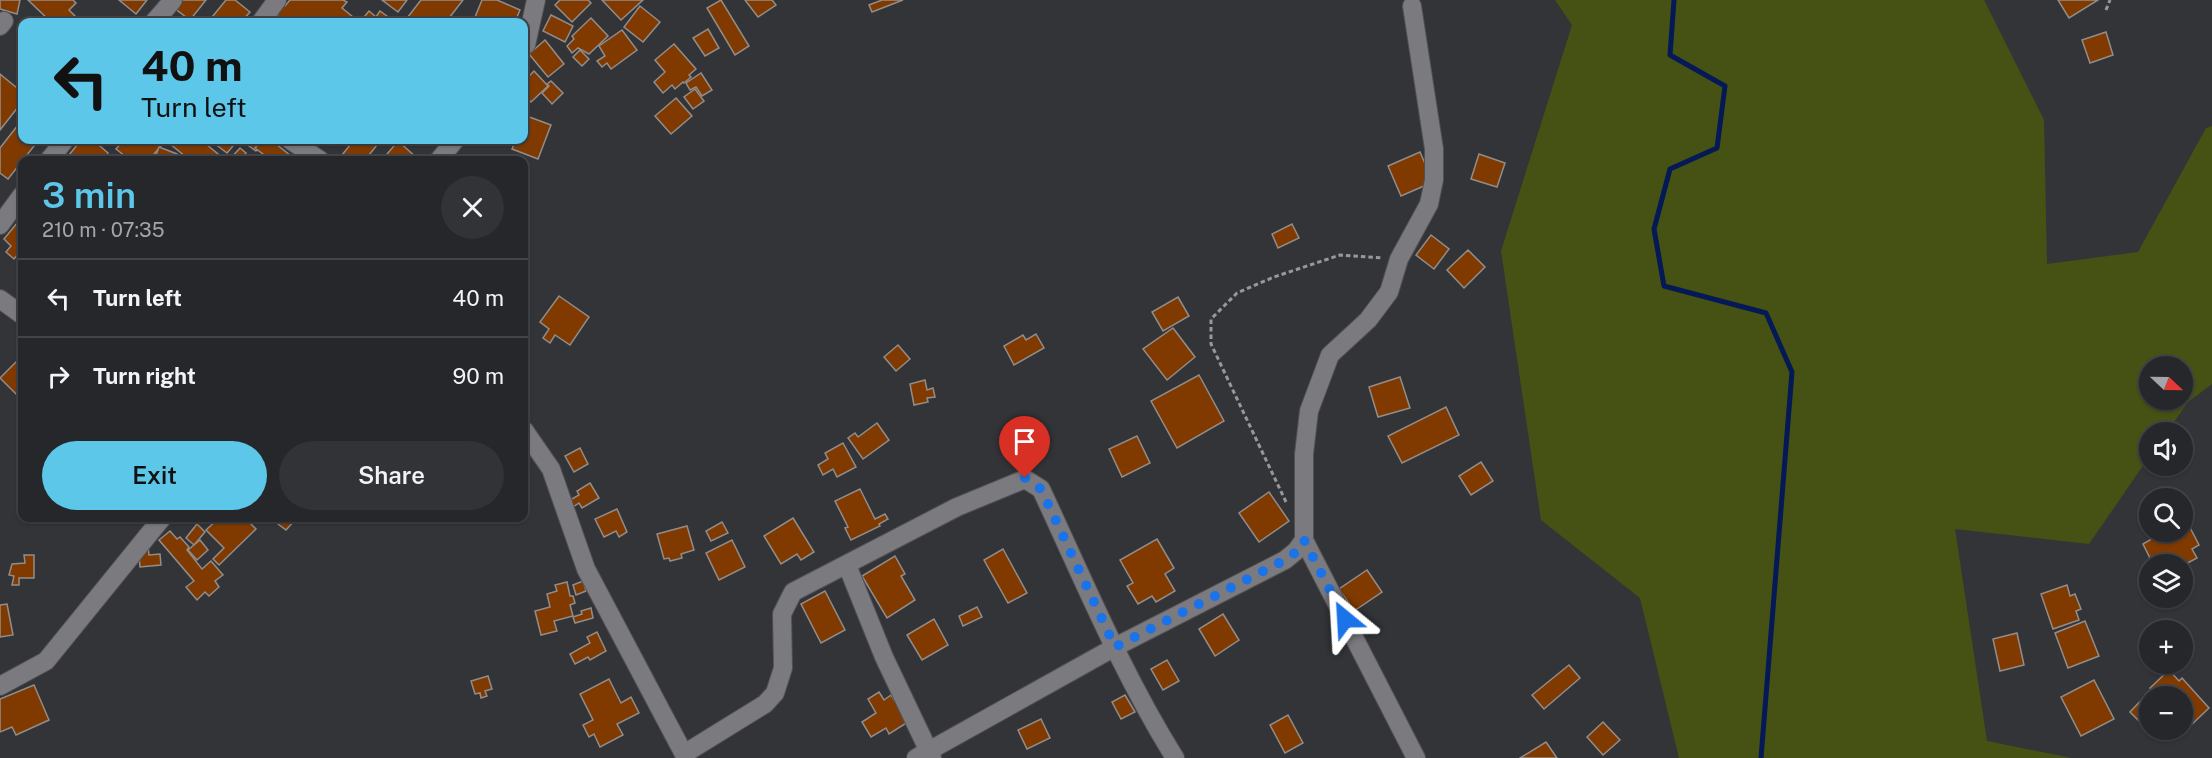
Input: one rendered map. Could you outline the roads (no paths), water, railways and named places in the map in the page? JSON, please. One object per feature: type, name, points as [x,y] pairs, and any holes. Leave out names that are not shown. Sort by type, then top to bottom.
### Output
[{"type":"street","points":[[157,18],[173,0]]},
{"type":"street","points":[[264,18],[278,0]]},
{"type":"street","points":[[528,34],[536,0]]},
{"type":"street","points":[[1412,6],[1434,148],[1434,180],[1429,204],[1399,259],[1389,292],[1368,320],[1330,355],[1309,411],[1304,454],[1304,540],[1416,758]]},
{"type":"street","points":[[52,156],[62,144]]},
{"type":"street","points":[[296,144],[314,156]]},
{"type":"street","points":[[442,156],[452,144]]},
{"type":"street","points":[[0,225],[18,200]]},
{"type":"street","points":[[0,299],[18,312]]},
{"type":"street","points":[[528,436],[551,469],[586,569],[685,756],[765,704],[775,693],[783,668],[782,615],[793,592],[957,507],[1025,478],[1041,489],[1115,647],[1153,722],[1175,758]]},
{"type":"street","points":[[0,686],[46,661],[159,522]]},
{"type":"street","points":[[847,565],[925,756],[1115,647],[1285,560],[1296,552],[1304,540]]},
{"type":"waterway","points":[[1674,0],[1670,55],[1725,86],[1717,148],[1670,169],[1654,229],[1664,286],[1766,313],[1792,372],[1761,758]]}]
